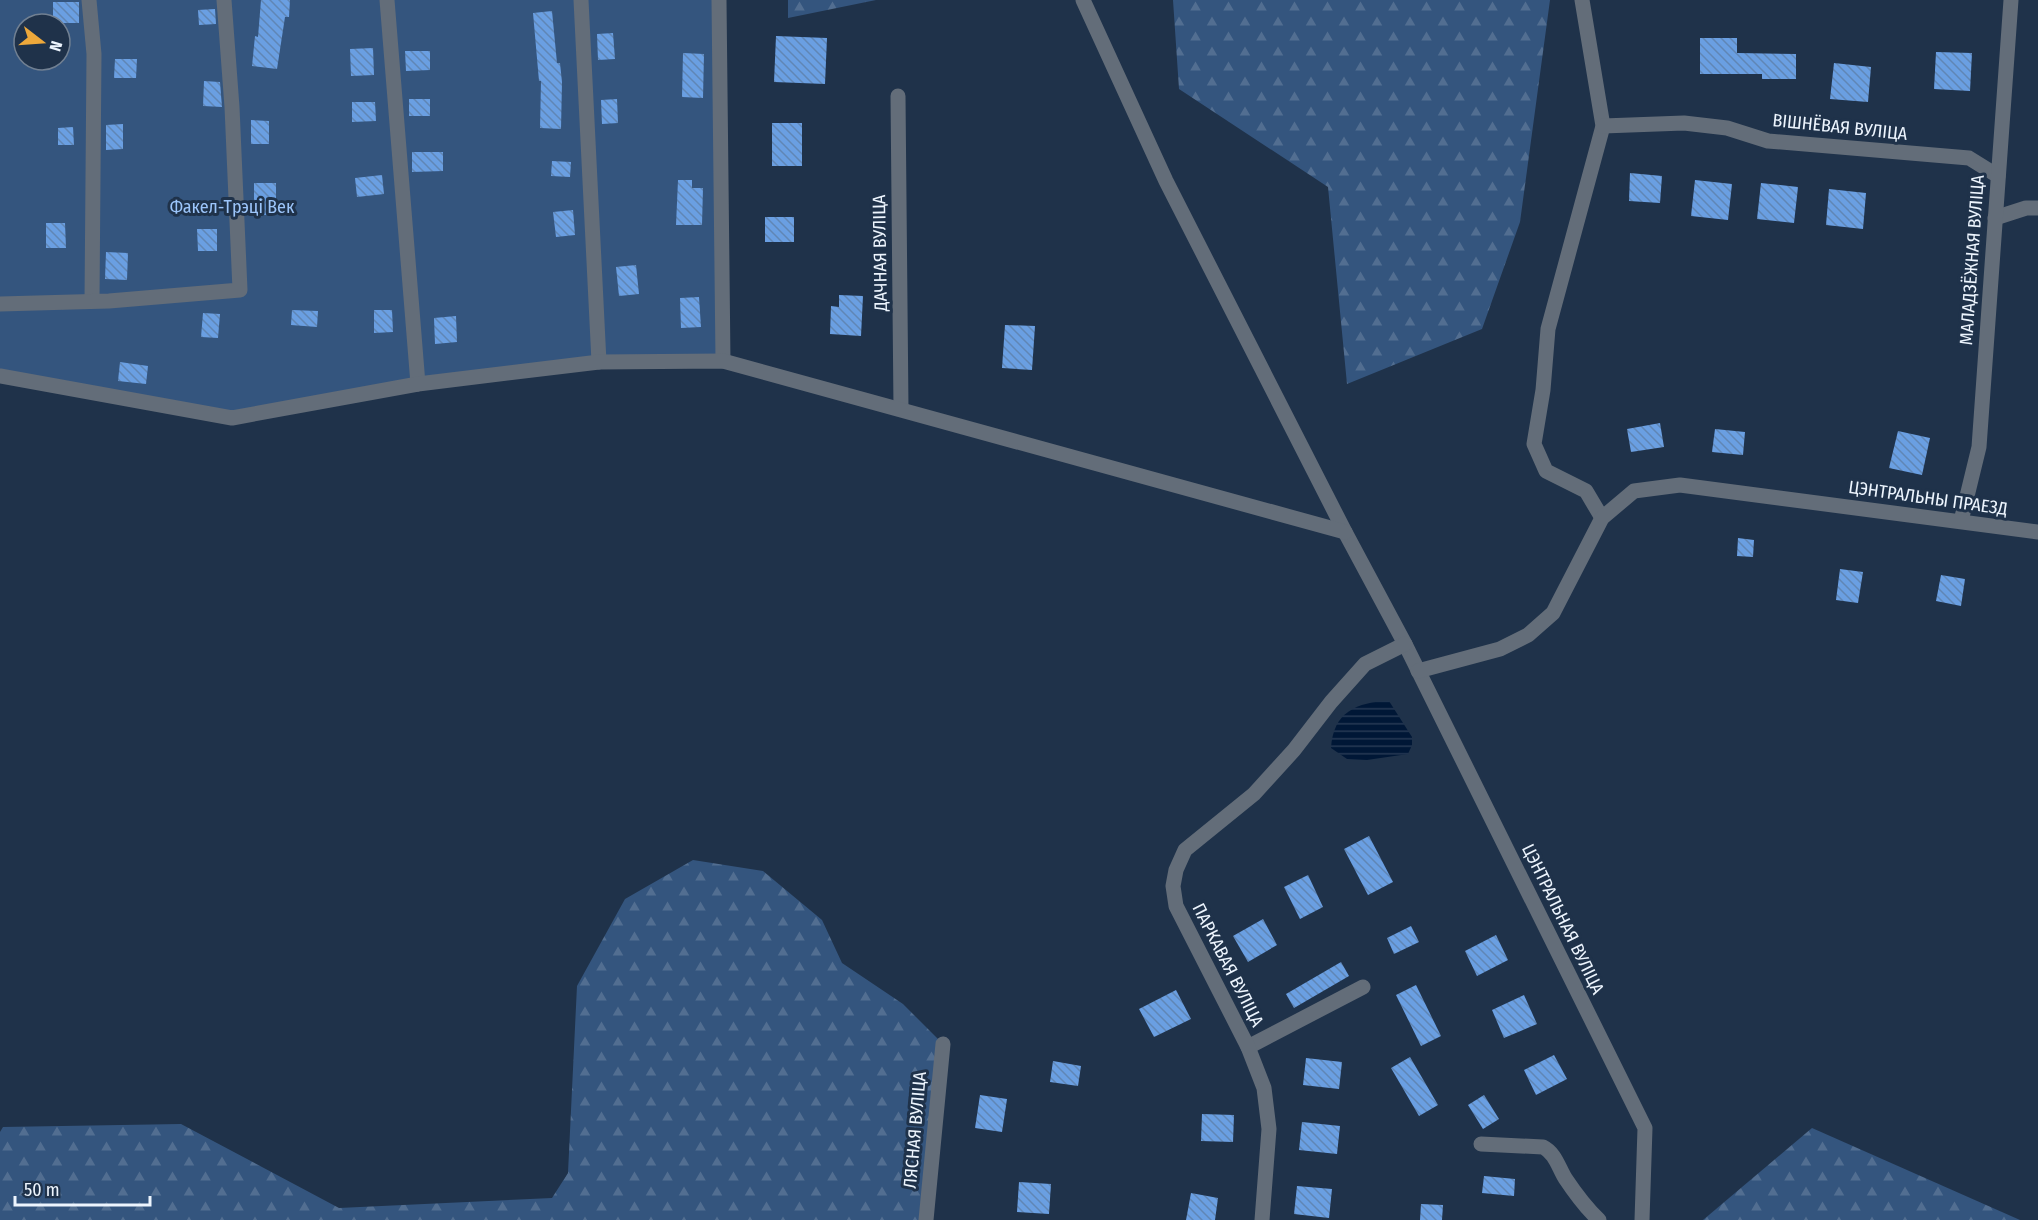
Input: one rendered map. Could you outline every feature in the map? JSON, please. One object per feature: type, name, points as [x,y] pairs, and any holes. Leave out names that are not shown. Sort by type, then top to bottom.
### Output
[{"type":"street","points":[[89,0],[94,54],[93,301]]},
{"type":"street","points":[[0,304],[93,301],[240,290],[232,107],[224,0]]},
{"type":"street","points":[[387,0],[418,384]]},
{"type":"street","points":[[581,0],[599,362]]},
{"type":"street","points":[[719,0],[723,361]]},
{"type":"street","name":"ЦЭНТРАЛЬНАЯ ВУЛІЦА","points":[[1083,0],[1166,181],[1345,532],[1405,644],[1645,1128],[1642,1220]]},
{"type":"street","points":[[1418,671],[1500,649],[1528,635],[1553,613],[1602,518],[1586,491],[1546,471],[1534,444],[1544,390],[1548,329],[1603,126],[1582,0]]},
{"type":"street","name":"МАЛАДЗЁЖНАЯ ВУЛІЦА","points":[[1961,521],[1979,447],[2011,0]]},
{"type":"street","name":"ДАЧНАЯ ВУЛІЦА","points":[[898,96],[901,409]]},
{"type":"street","name":"ВІШНЁВАЯ ВУЛІЦА","points":[[1603,126],[1684,123],[1727,128],[1768,141],[1969,158],[1998,177]]},
{"type":"street","points":[[1995,218],[2026,208],[2038,208]]},
{"type":"street","points":[[0,376],[232,418],[418,384],[599,362],[723,361],[1345,532]]},
{"type":"street","name":"ЦЭНТРАЛЬНЫ ПРАЕЗД","points":[[1602,518],[1634,491],[1680,485],[2038,532]]},
{"type":"street","name":"ПАРКАВАЯ ВУЛІЦА","points":[[1262,1220],[1269,1129],[1264,1088],[1248,1047],[1176,906],[1173,886],[1176,870],[1185,850],[1254,794],[1294,750],[1331,702],[1365,664],[1405,644]]},
{"type":"street","points":[[1248,1047],[1363,987]]},
{"type":"street","name":"ЛЯСНАЯ ВУЛІЦА","points":[[927,1220],[943,1044]]},
{"type":"street","points":[[1481,1144],[1543,1147],[1551,1151],[1565,1177],[1590,1212],[1599,1220]]},
{"type":"green space","name":"Факел-Трэці Век","points":[[0,0],[719,0],[723,361],[599,362],[232,418],[0,376]]},
{"type":"green space","points":[[788,0],[876,0],[788,18]]},
{"type":"green space","points":[[1173,0],[1550,0],[1520,222],[1482,329],[1347,384],[1328,187],[1179,89]]},
{"type":"green space","points":[[693,860],[763,871],[822,920],[842,963],[903,1004],[943,1044],[926,1220],[0,1220],[0,1132],[3,1127],[181,1124],[339,1208],[552,1198],[568,1173],[577,986],[625,899]]},
{"type":"green space","points":[[1812,1128],[2020,1220],[1703,1220]]},
{"type":"shaded area","points":[[1389,701],[1412,737],[1412,745],[1408,754],[1367,760],[1347,759],[1331,748],[1336,726],[1349,711],[1367,704]]},
{"type":"building","points":[[261,0],[290,0],[289,17],[285,17],[277,69],[252,66],[255,36],[258,37]]},
{"type":"building","points":[[53,2],[79,2],[79,23],[72,23],[72,12],[53,12]]},
{"type":"building","points":[[215,9],[216,24],[199,25],[198,10]]},
{"type":"building","points":[[552,11],[557,63],[560,63],[562,82],[561,129],[540,128],[541,81],[539,81],[533,13]]},
{"type":"building","points":[[613,33],[615,59],[598,60],[597,34]]},
{"type":"building","points":[[776,36],[827,38],[825,84],[774,82]]},
{"type":"building","points":[[1700,38],[1737,38],[1737,53],[1796,54],[1796,79],[1762,79],[1762,74],[1700,74]]},
{"type":"building","points":[[373,48],[374,75],[351,76],[350,49]]},
{"type":"building","points":[[405,51],[430,51],[430,70],[406,71]]},
{"type":"building","points":[[1936,52],[1972,53],[1970,91],[1934,89]]},
{"type":"building","points":[[683,53],[704,54],[703,98],[682,97]]},
{"type":"building","points":[[115,59],[137,59],[136,78],[114,78]]},
{"type":"building","points":[[1834,63],[1871,67],[1868,102],[1830,99]]},
{"type":"building","points":[[204,81],[220,82],[222,107],[203,106]]},
{"type":"building","points":[[409,99],[430,99],[430,116],[409,116]]},
{"type":"building","points":[[617,99],[618,123],[602,124],[601,100]]},
{"type":"building","points":[[352,102],[375,102],[376,121],[352,122]]},
{"type":"building","points":[[251,120],[269,121],[269,144],[251,144]]},
{"type":"building","points":[[772,123],[802,123],[802,166],[772,166]]},
{"type":"building","points":[[123,124],[123,149],[106,150],[106,125]]},
{"type":"building","points":[[73,127],[74,145],[58,145],[58,128]]},
{"type":"building","points":[[412,152],[443,152],[443,171],[412,172]]},
{"type":"building","points":[[552,161],[571,162],[570,177],[551,176]]},
{"type":"building","points":[[1630,173],[1662,176],[1660,203],[1629,201]]},
{"type":"building","points":[[382,175],[384,194],[357,197],[355,178]]},
{"type":"building","points":[[678,180],[692,180],[692,188],[703,188],[702,225],[676,225]]},
{"type":"building","points":[[1695,180],[1732,184],[1728,220],[1691,216]]},
{"type":"building","points":[[254,183],[276,183],[276,215],[254,215]]},
{"type":"building","points":[[1761,183],[1798,187],[1794,223],[1757,219]]},
{"type":"building","points":[[1829,189],[1866,193],[1863,229],[1826,225]]},
{"type":"building","points":[[573,210],[575,235],[556,237],[553,212]]},
{"type":"building","points":[[765,217],[794,217],[794,242],[765,242]]},
{"type":"building","points":[[46,223],[65,223],[66,248],[46,248]]},
{"type":"building","points":[[197,229],[217,229],[217,251],[198,251]]},
{"type":"building","points":[[106,252],[128,253],[127,280],[105,279]]},
{"type":"building","points":[[636,265],[639,294],[619,296],[616,267]]},
{"type":"building","points":[[839,295],[863,296],[861,336],[830,334],[831,306],[839,307]]},
{"type":"building","points":[[699,297],[701,327],[681,328],[680,298]]},
{"type":"building","points":[[292,310],[318,311],[317,327],[291,325]]},
{"type":"building","points":[[374,310],[392,310],[393,332],[374,333]]},
{"type":"building","points":[[203,313],[220,314],[218,338],[201,337]]},
{"type":"building","points":[[456,316],[457,342],[435,344],[434,318]]},
{"type":"building","points":[[1005,325],[1035,326],[1032,370],[1002,368]]},
{"type":"building","points":[[120,362],[148,366],[146,384],[118,381]]},
{"type":"building","points":[[1660,423],[1664,447],[1631,452],[1627,429]]},
{"type":"building","points":[[1715,429],[1745,432],[1743,455],[1712,452]]},
{"type":"building","points":[[1898,431],[1930,438],[1922,475],[1889,468]]},
{"type":"building","points":[[1738,538],[1754,540],[1753,557],[1737,556]]},
{"type":"building","points":[[1840,569],[1863,572],[1858,603],[1836,600]]},
{"type":"building","points":[[1941,575],[1965,579],[1961,606],[1936,601]]},
{"type":"building","points":[[1369,836],[1393,882],[1368,895],[1344,849]]},
{"type":"building","points":[[1308,875],[1323,907],[1300,919],[1284,887]]},
{"type":"building","points":[[1263,919],[1277,945],[1248,962],[1233,936]]},
{"type":"building","points":[[1411,926],[1419,942],[1394,954],[1387,938]]},
{"type":"building","points":[[1496,935],[1508,960],[1477,976],[1465,951]]},
{"type":"building","points":[[1341,962],[1349,976],[1294,1008],[1286,994]]},
{"type":"building","points":[[1416,985],[1441,1036],[1421,1046],[1396,995]]},
{"type":"building","points":[[1176,990],[1191,1019],[1154,1037],[1139,1009]]},
{"type":"building","points":[[1524,995],[1537,1024],[1504,1038],[1492,1010]]},
{"type":"building","points":[[1554,1055],[1567,1079],[1536,1095],[1524,1070]]},
{"type":"building","points":[[1410,1057],[1438,1105],[1419,1116],[1391,1068]]},
{"type":"building","points":[[1306,1058],[1342,1062],[1339,1089],[1303,1085]]},
{"type":"building","points":[[1053,1061],[1081,1066],[1078,1086],[1050,1082]]},
{"type":"building","points":[[980,1095],[1007,1099],[1002,1132],[975,1128]]},
{"type":"building","points":[[1484,1095],[1499,1119],[1483,1129],[1468,1105]]},
{"type":"building","points":[[1202,1114],[1234,1115],[1233,1142],[1201,1141]]},
{"type":"building","points":[[1302,1122],[1340,1126],[1337,1154],[1299,1150]]},
{"type":"building","points":[[1484,1176],[1515,1179],[1514,1196],[1482,1193]]},
{"type":"building","points":[[1019,1182],[1051,1184],[1049,1214],[1017,1212]]},
{"type":"building","points":[[1297,1186],[1332,1189],[1329,1218],[1294,1214]]},
{"type":"building","points":[[1191,1193],[1218,1198],[1215,1220],[1186,1220]]},
{"type":"building","points":[[1421,1204],[1443,1205],[1442,1220],[1420,1220]]}]
